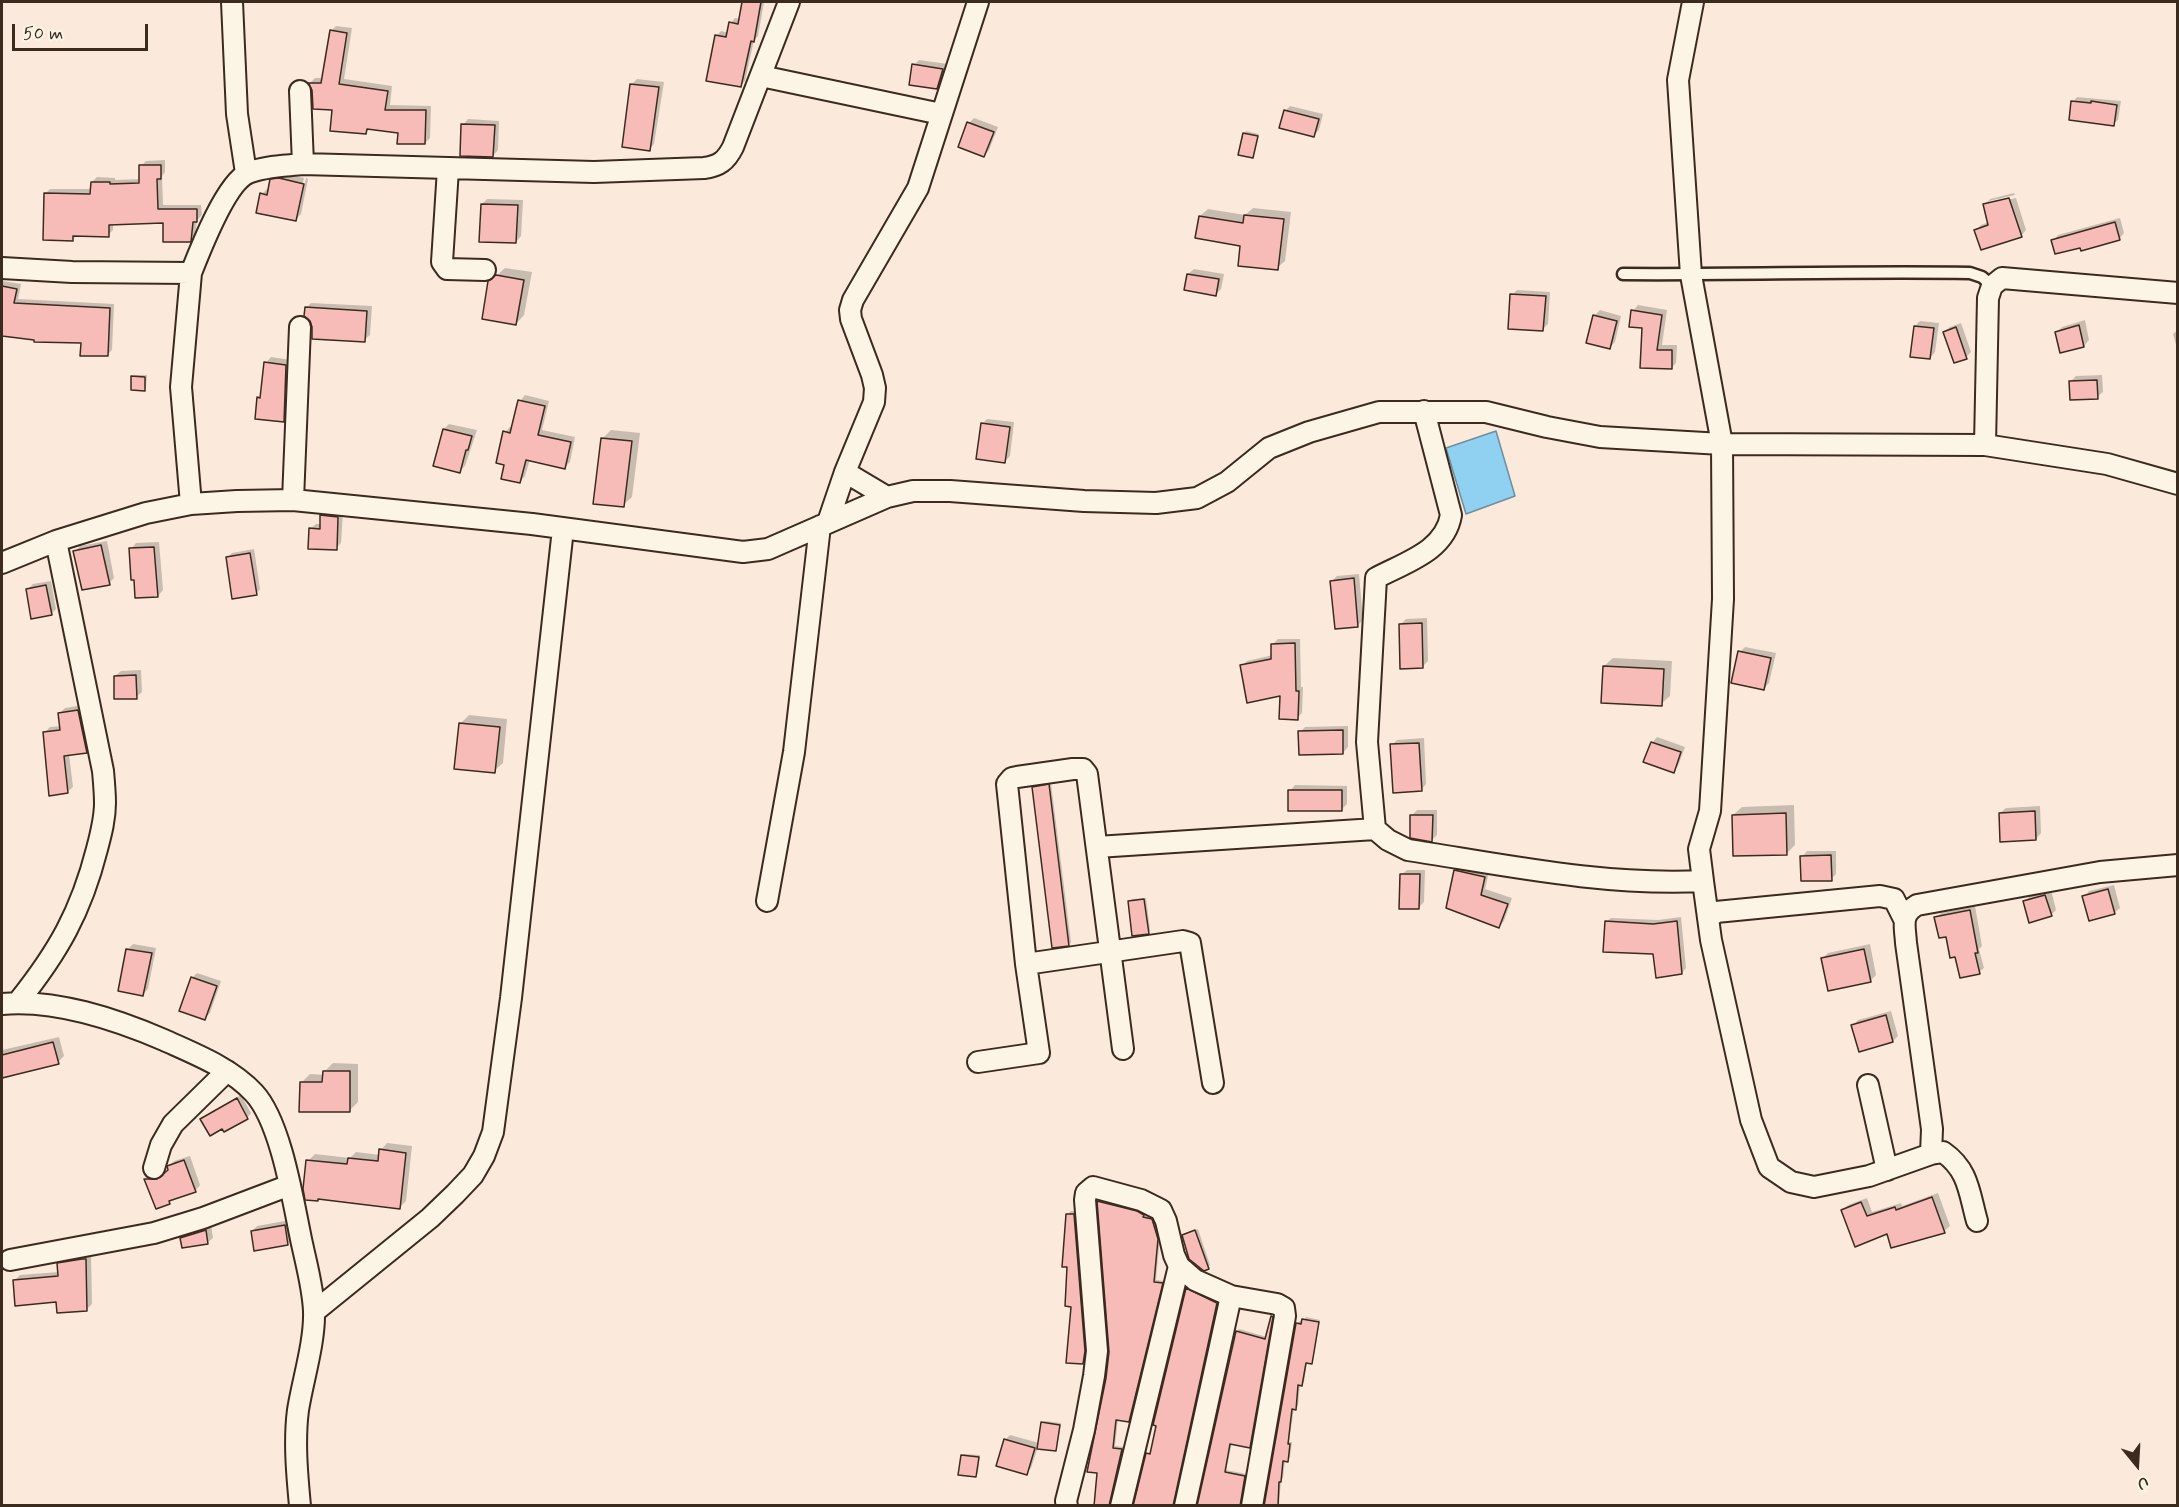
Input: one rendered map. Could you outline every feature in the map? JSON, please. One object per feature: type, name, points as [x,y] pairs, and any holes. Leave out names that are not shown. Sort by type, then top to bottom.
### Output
[{"type":"street","points":[[232,2],[237,114],[246,173]]},
{"type":"street","points":[[191,504],[181,387],[192,273],[220,207],[235,184],[246,173],[303,164],[594,172],[717,166],[727,158],[733,147],[789,2]]},
{"type":"street","points":[[767,901],[794,752],[824,524],[874,402],[875,388],[851,320],[850,310],[853,300],[918,188],[978,2]]},
{"type":"street","points":[[1693,2],[1678,80],[1691,275],[1722,444],[1723,599],[1710,811],[1699,849],[1708,919],[1751,1120],[1769,1167],[1791,1182],[1814,1187],[1853,1180],[1943,1152],[1960,1166],[1964,1174],[1977,1221]]},
{"type":"street","points":[[761,76],[941,114]]},
{"type":"street","points":[[300,91],[300,135],[303,164]]},
{"type":"street","points":[[448,169],[442,262],[447,269],[485,270]]},
{"type":"street","points":[[2,268],[72,272],[192,273]]},
{"type":"street","points":[[1985,446],[1988,298],[1992,286],[2002,278],[2178,293]]},
{"type":"street","points":[[293,500],[300,327]]},
{"type":"street","points":[[1375,829],[1367,742],[1376,578],[1434,548],[1449,527],[1451,514],[1424,411]]},
{"type":"street","points":[[2,562],[56,541],[146,513],[191,504],[293,500],[563,528],[708,549],[750,552],[768,549],[887,497],[913,491],[930,490],[1084,501],[1156,503],[1197,498],[1227,482],[1269,448],[1309,432],[1378,412],[1486,411],[1547,427],[1600,437],[1722,444],[1985,446],[2107,464],[2178,484]]},
{"type":"street","points":[[844,472],[887,497]]},
{"type":"street","points":[[314,1312],[430,1218],[455,1194],[473,1175],[484,1156],[493,1132],[511,998],[563,528]]},
{"type":"street","points":[[10,1003],[52,958],[70,927],[87,885],[102,829],[105,804],[101,760],[56,541]]},
{"type":"street","points":[[978,1062],[1039,1053],[1026,963],[1007,790],[1009,780],[1073,769],[1083,770],[1087,774],[1123,1049]]},
{"type":"street","points":[[1096,847],[1375,829],[1388,840],[1408,850],[1581,876],[1669,883],[1703,881]]},
{"type":"street","points":[[1904,919],[1908,910],[1917,905],[2100,872],[2178,865]]},
{"type":"street","points":[[1708,919],[1716,912],[1880,896],[1894,899],[1904,919],[1932,1129],[1931,1154]]},
{"type":"street","points":[[1026,963],[1183,941],[1190,943],[1213,1083]]},
{"type":"street","points":[[10,1003],[47,1005],[112,1021],[199,1055],[227,1071],[254,1093],[262,1104],[270,1118],[290,1185],[311,1285],[314,1312],[298,1411],[296,1471],[300,1506]]},
{"type":"street","points":[[154,1168],[161,1145],[173,1124],[227,1071]]},
{"type":"street","points":[[1868,1084],[1887,1170]]},
{"type":"street","points":[[10,1260],[154,1233],[203,1218],[290,1185]]},
{"type":"street","points":[[1067,1506],[1095,1376],[1097,1351],[1085,1200],[1089,1188],[1099,1188],[1141,1200],[1161,1210],[1179,1266],[1195,1280],[1231,1296],[1281,1305],[1285,1311],[1252,1506]]},
{"type":"street","points":[[1121,1506],[1179,1266]]},
{"type":"street","points":[[1185,1506],[1231,1296]]},
{"type":"lane","points":[[1623,274],[1970,273],[1982,278],[1992,286]]},
{"type":"water","points":[[1496,431],[1515,496],[1466,514],[1446,448]]},
{"type":"building","points":[[742,2],[761,2],[754,42],[751,41],[741,87],[706,81],[715,35],[726,37],[729,22],[738,24]]},
{"type":"building","points":[[330,30],[347,33],[339,84],[388,91],[385,110],[426,110],[425,144],[397,144],[398,133],[367,129],[366,134],[330,131],[332,110],[313,109],[312,90],[308,83],[321,83]]},
{"type":"building","points":[[912,64],[943,69],[937,89],[909,85]]},
{"type":"building","points":[[630,84],[659,87],[650,151],[622,147]]},
{"type":"building","points":[[2071,101],[2117,105],[2114,126],[2069,120]]},
{"type":"building","points":[[1284,110],[1319,119],[1314,137],[1279,128]]},
{"type":"building","points":[[967,122],[994,132],[984,157],[958,147]]},
{"type":"building","points":[[461,124],[495,125],[493,157],[460,156]]},
{"type":"building","points":[[1243,133],[1258,136],[1253,158],[1238,155]]},
{"type":"building","points":[[139,165],[161,165],[161,179],[157,179],[158,209],[197,209],[197,222],[193,222],[191,242],[163,242],[163,223],[109,225],[109,237],[73,236],[73,241],[43,240],[44,193],[90,194],[91,182],[139,183]]},
{"type":"building","points":[[279,178],[304,184],[296,221],[256,213],[260,193],[267,195],[270,179]]},
{"type":"building","points":[[2009,198],[2022,237],[1981,250],[1974,230],[1988,225],[1983,204]]},
{"type":"building","points":[[481,204],[518,205],[516,243],[479,242]]},
{"type":"building","points":[[1244,215],[1284,219],[1278,270],[1238,266],[1240,246],[1195,238],[1199,216],[1243,223]]},
{"type":"building","points":[[2115,222],[2120,240],[2081,251],[2080,248],[2055,254],[2051,240]]},
{"type":"building","points":[[1187,274],[1219,279],[1216,296],[1184,290]]},
{"type":"building","points":[[496,275],[524,280],[516,325],[482,319],[488,281]]},
{"type":"building","points":[[2,286],[17,289],[14,303],[110,308],[108,356],[80,356],[81,343],[34,342],[34,340],[2,336]]},
{"type":"building","points":[[1510,294],[1546,296],[1543,331],[1508,329]]},
{"type":"building","points":[[305,307],[367,311],[365,342],[312,339],[310,321],[304,316]]},
{"type":"building","points":[[1631,310],[1662,315],[1657,350],[1672,350],[1672,369],[1640,368],[1642,328],[1629,327]]},
{"type":"building","points":[[1593,315],[1617,321],[1610,349],[1586,343]]},
{"type":"building","points":[[2079,325],[2084,347],[2060,353],[2055,332]]},
{"type":"building","points":[[1914,326],[1934,328],[1930,359],[1910,357]]},
{"type":"building","points":[[1956,327],[1967,359],[1954,363],[1943,332]]},
{"type":"building","points":[[264,362],[286,365],[284,422],[255,419]]},
{"type":"building","points":[[131,376],[145,377],[145,391],[131,390]]},
{"type":"building","points":[[2097,380],[2098,399],[2070,400],[2069,381]]},
{"type":"building","points":[[518,400],[545,406],[538,435],[571,442],[565,469],[526,460],[520,483],[501,479],[504,465],[496,463],[503,431],[510,433]]},
{"type":"building","points":[[981,423],[1010,427],[1005,463],[976,459]]},
{"type":"building","points":[[443,429],[472,436],[460,473],[433,466]]},
{"type":"building","points":[[601,438],[632,441],[624,507],[593,504]]},
{"type":"building","points":[[320,515],[338,517],[337,550],[308,549],[309,528],[320,529]]},
{"type":"building","points":[[101,545],[110,585],[82,590],[73,551]]},
{"type":"building","points":[[154,547],[158,597],[135,598],[134,580],[131,580],[129,548]]},
{"type":"building","points":[[250,553],[257,595],[232,599],[226,557]]},
{"type":"building","points":[[1354,578],[1358,627],[1335,629],[1330,581]]},
{"type":"building","points":[[46,585],[52,615],[31,619],[26,589]]},
{"type":"building","points":[[1422,623],[1423,668],[1400,669],[1399,624]]},
{"type":"building","points":[[1295,643],[1296,691],[1299,691],[1298,720],[1279,719],[1280,696],[1247,703],[1240,665],[1271,659],[1271,644]]},
{"type":"building","points":[[1738,651],[1771,658],[1764,690],[1731,683]]},
{"type":"building","points":[[1603,666],[1664,669],[1662,706],[1601,703]]},
{"type":"building","points":[[136,675],[137,699],[114,699],[114,676]]},
{"type":"building","points":[[78,710],[87,753],[64,756],[68,793],[49,796],[43,732],[60,730],[58,713]]},
{"type":"building","points":[[459,723],[500,727],[495,773],[454,769]]},
{"type":"building","points":[[1343,730],[1343,754],[1299,755],[1298,731]]},
{"type":"building","points":[[1651,742],[1681,752],[1674,773],[1643,762]]},
{"type":"building","points":[[1419,743],[1422,791],[1393,793],[1390,744]]},
{"type":"building","points":[[1049,784],[1069,946],[1052,948],[1032,787]]},
{"type":"building","points":[[1288,790],[1342,790],[1342,811],[1288,811]]},
{"type":"building","points":[[2035,811],[2036,840],[2000,842],[1999,813]]},
{"type":"building","points":[[1786,813],[1787,855],[1733,856],[1732,815]]},
{"type":"building","points":[[1410,815],[1433,815],[1432,842],[1410,838]]},
{"type":"building","points":[[1831,855],[1832,881],[1801,881],[1800,856]]},
{"type":"building","points":[[1454,870],[1485,877],[1481,895],[1508,904],[1499,928],[1446,908]]},
{"type":"building","points":[[1400,874],[1420,874],[1419,909],[1399,909]]},
{"type":"building","points":[[2108,889],[2115,914],[2089,921],[2082,896]]},
{"type":"building","points":[[2045,895],[2052,916],[2029,923],[2023,901]]},
{"type":"building","points":[[1144,899],[1149,934],[1132,936],[1128,901]]},
{"type":"building","points":[[1970,910],[1980,974],[1960,978],[1955,957],[1950,958],[1946,937],[1939,938],[1934,917]]},
{"type":"building","points":[[1605,921],[1653,924],[1677,921],[1682,974],[1656,978],[1653,954],[1603,952]]},
{"type":"building","points":[[126,949],[152,953],[143,996],[118,991]]},
{"type":"building","points":[[1864,949],[1871,982],[1828,991],[1821,958]]},
{"type":"building","points":[[191,977],[217,986],[205,1020],[179,1011]]},
{"type":"building","points":[[1886,1015],[1893,1042],[1859,1052],[1851,1025]]},
{"type":"building","points":[[53,1042],[59,1064],[2,1078],[2,1055]]},
{"type":"building","points":[[323,1071],[350,1071],[350,1112],[299,1112],[300,1082],[322,1082]]},
{"type":"building","points":[[237,1098],[248,1119],[224,1132],[222,1129],[210,1136],[200,1119]]},
{"type":"building","points":[[379,1149],[406,1153],[400,1209],[318,1199],[318,1201],[305,1200],[303,1189],[306,1160],[347,1164],[348,1158],[378,1161]]},
{"type":"building","points":[[184,1160],[196,1192],[169,1201],[170,1204],[156,1209],[144,1179],[157,1179],[168,1170],[167,1166]]},
{"type":"building","points":[[1932,1197],[1945,1233],[1891,1248],[1887,1234],[1855,1247],[1841,1210],[1861,1202],[1867,1216],[1895,1207],[1896,1210]]},
{"type":"building","points":[[1097,1201],[1137,1211],[1144,1215],[1143,1217],[1152,1219],[1158,1239],[1154,1282],[1163,1283],[1129,1422],[1116,1420],[1113,1448],[1122,1449],[1109,1506],[1094,1506],[1097,1473],[1087,1472],[1109,1352]]},
{"type":"building","points":[[1066,1214],[1074,1214],[1085,1351],[1083,1364],[1066,1363],[1071,1307],[1065,1306],[1067,1267],[1062,1267]]},
{"type":"building","points":[[285,1225],[288,1245],[254,1251],[251,1231]]},
{"type":"building","points":[[206,1230],[208,1244],[182,1248],[180,1238]]},
{"type":"building","points":[[1195,1230],[1209,1269],[1204,1271],[1189,1259],[1182,1235]]},
{"type":"building","points":[[86,1259],[87,1311],[57,1313],[56,1302],[15,1306],[13,1280],[58,1276],[57,1263]]},
{"type":"building","points":[[1186,1288],[1217,1303],[1173,1506],[1133,1506],[1146,1453],[1150,1454],[1156,1426],[1153,1425]]},
{"type":"building","points":[[1271,1316],[1273,1317],[1250,1448],[1230,1444],[1225,1472],[1245,1476],[1240,1506],[1197,1506],[1236,1331],[1265,1339]]},
{"type":"building","points":[[1302,1319],[1319,1322],[1312,1364],[1306,1363],[1302,1386],[1298,1385],[1296,1410],[1292,1409],[1288,1462],[1283,1461],[1278,1506],[1264,1506],[1296,1323],[1301,1324]]},
{"type":"building","points":[[1041,1422],[1060,1425],[1056,1451],[1037,1449]]},
{"type":"building","points":[[1004,1439],[1035,1448],[1027,1475],[996,1466]]},
{"type":"building","points":[[961,1455],[979,1457],[976,1477],[958,1475]]}]
